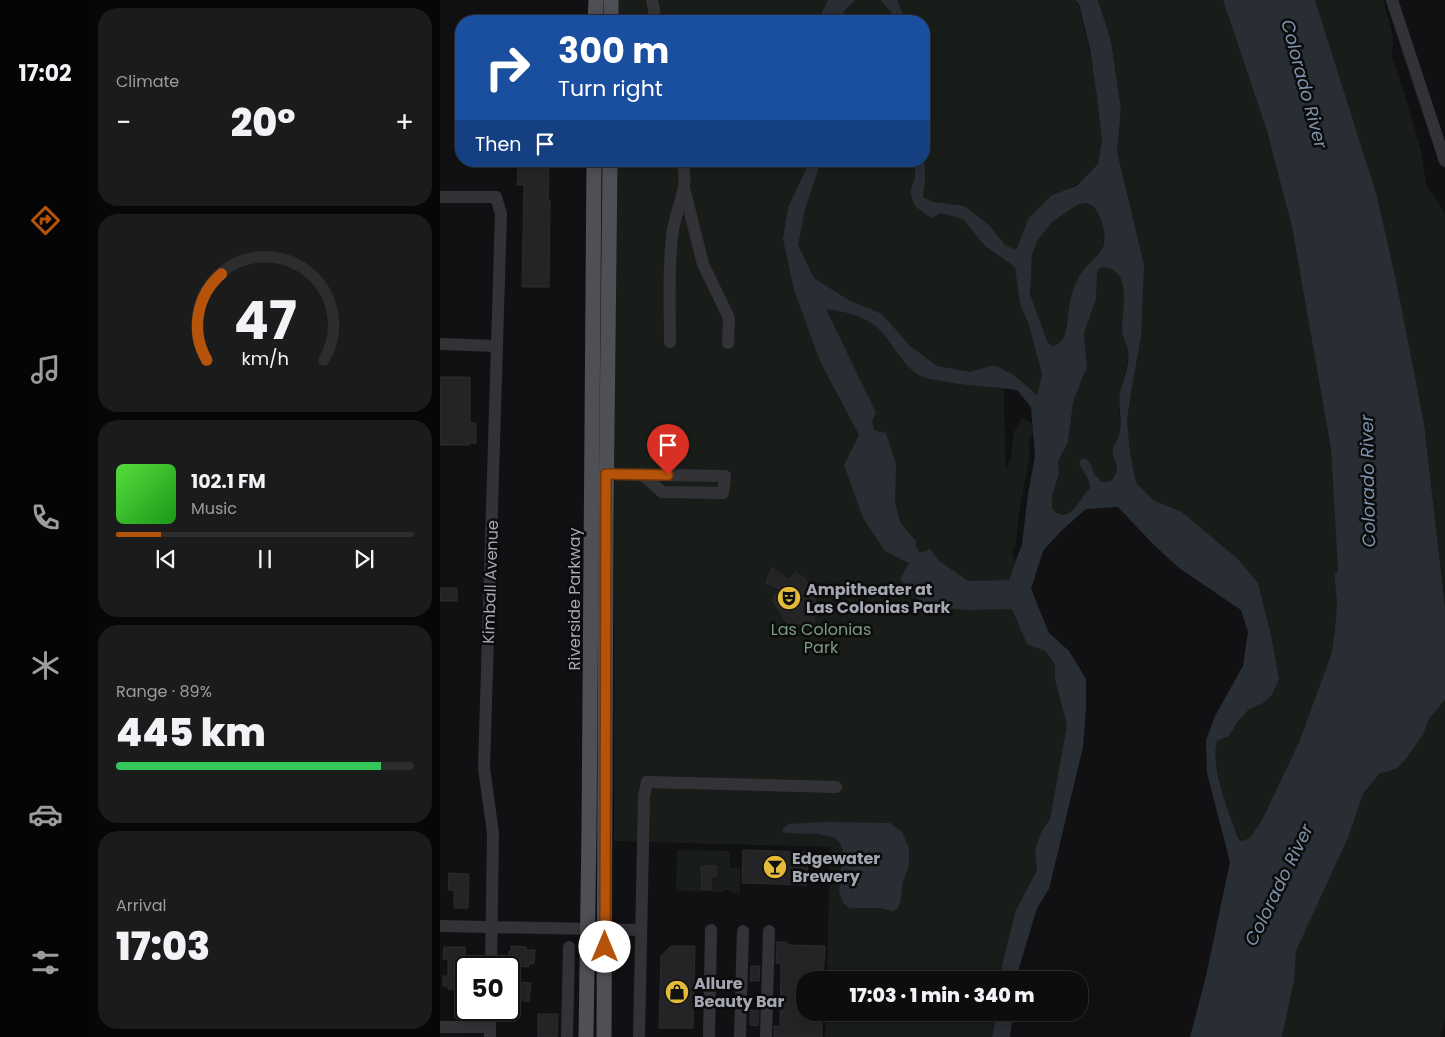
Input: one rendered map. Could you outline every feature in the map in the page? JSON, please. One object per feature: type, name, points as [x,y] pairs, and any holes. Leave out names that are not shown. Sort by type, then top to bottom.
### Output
[{"type":"main road","points":[[596,0],[596,15]]},
{"type":"main road","points":[[611,0],[611,15]]},
{"type":"main road","name":"Riverside Parkway","points":[[586,1037],[586,928],[590,801],[594,167]]},
{"type":"main road","name":"Riverside Parkway","points":[[604,1037],[606,474],[610,167]]},
{"type":"street","points":[[652,0],[655,15]]},
{"type":"street","points":[[1392,0],[1445,162]]},
{"type":"street","points":[[670,342],[672,234],[684,188],[686,176],[684,167]]},
{"type":"street","points":[[684,188],[703,264],[729,318],[728,343]]},
{"type":"street","name":"Kimball Avenue","points":[[440,197],[496,198],[500,214],[484,768],[493,833],[491,956]]},
{"type":"street","points":[[440,344],[497,346]]},
{"type":"street","points":[[606,474],[642,474],[725,476],[723,493],[662,492],[642,474]]},
{"type":"street","points":[[639,1037],[644,796],[647,782],[836,787]]},
{"type":"street","points":[[440,926],[641,930]]},
{"type":"street","points":[[709,1037],[711,930]]},
{"type":"street","points":[[740,1037],[743,930]]},
{"type":"street","points":[[766,1037],[769,931]]},
{"type":"street","points":[[567,1037],[569,946]]},
{"type":"street","points":[[440,1027],[490,1032]]},
{"type":"green space","name":"Las Colonias Park","points":[[616,0],[1075,0],[1078,4],[1087,39],[1100,108],[1102,130],[1098,163],[1081,181],[1064,191],[1052,195],[1018,290],[1020,304],[1029,325],[1042,376],[1037,395],[1014,375],[1003,370],[1006,471],[1011,456],[1014,432],[1022,417],[1032,424],[1033,434],[1029,439],[1030,455],[1019,512],[1016,545],[1012,550],[1032,622],[1045,651],[1055,665],[1055,680],[1067,725],[1050,819],[1041,833],[1035,850],[1037,870],[1016,910],[1002,971],[827,971],[830,847],[614,841],[615,167],[930,167],[930,15],[616,15]]},
{"type":"green space","points":[[1098,0],[1223,0],[1267,131],[1292,227],[1331,449],[1338,573],[1334,573],[1337,601],[1331,655],[1299,742],[1263,818],[1250,838],[1243,841],[1238,838],[1218,777],[1216,764],[1217,741],[1229,736],[1249,709],[1262,704],[1272,695],[1279,679],[1271,635],[1258,583],[1238,559],[1182,512],[1153,500],[1136,484],[1127,420],[1141,337],[1134,228],[1117,151],[1121,109],[1111,41]]},
{"type":"green space","points":[[1315,0],[1383,0],[1393,36],[1392,56],[1422,155],[1426,184],[1445,213],[1445,607],[1424,423],[1397,285],[1377,196]]},
{"type":"green space","points":[[1085,203],[1093,206],[1098,212],[1104,231],[1104,241],[1102,249],[1086,267],[1076,284],[1070,300],[1064,336],[1060,342],[1053,346],[1048,343],[1031,300],[1030,276],[1032,254],[1038,240],[1052,222],[1077,205]]},
{"type":"green space","points":[[1099,268],[1116,270],[1124,288],[1121,327],[1128,353],[1119,405],[1120,431],[1114,450],[1117,470],[1111,481],[1102,482],[1095,475],[1089,461],[1086,476],[1090,488],[1074,510],[1067,515],[1062,515],[1052,509],[1052,495],[1059,474],[1058,461],[1069,438],[1073,402],[1084,376],[1087,362],[1084,333],[1096,299],[1097,273]]},
{"type":"green space","points":[[1445,700],[1445,1019],[1440,1037],[1282,1037],[1294,981],[1296,951],[1348,838],[1363,794],[1379,774],[1396,769],[1405,760],[1423,735],[1429,719]]},
{"type":"green space","points":[[677,850],[730,851],[730,868],[740,868],[740,893],[732,893],[729,890],[723,892],[676,891]]},
{"type":"green space","points":[[826,1021],[995,1021],[992,1037],[825,1037]]},
{"type":"water","points":[[828,0],[855,0],[842,15],[821,15]]},
{"type":"water","points":[[881,0],[897,0],[903,15],[893,15]]},
{"type":"water","name":"Colorado River","points":[[1075,0],[1098,0],[1111,41],[1121,109],[1117,151],[1144,265],[1141,337],[1127,420],[1130,452],[1136,483],[1153,500],[1182,512],[1238,559],[1258,583],[1271,635],[1279,679],[1272,695],[1262,704],[1249,709],[1229,736],[1217,741],[1216,764],[1218,777],[1238,838],[1242,841],[1250,838],[1263,818],[1299,742],[1331,655],[1337,601],[1334,573],[1338,572],[1331,449],[1292,227],[1267,131],[1223,0],[1315,0],[1377,196],[1397,285],[1424,423],[1445,607],[1445,700],[1429,719],[1423,735],[1405,760],[1396,769],[1379,774],[1363,794],[1348,838],[1296,951],[1294,981],[1282,1037],[1190,1037],[1206,976],[1230,862],[1207,773],[1206,740],[1215,716],[1243,666],[1248,632],[1241,610],[1179,568],[1118,507],[1086,509],[1060,532],[1043,551],[1031,589],[1049,633],[1069,651],[1086,679],[1086,710],[1083,747],[1049,889],[1037,908],[1019,971],[1002,971],[1016,910],[1037,870],[1035,850],[1041,833],[1050,819],[1067,725],[1055,680],[1055,665],[1045,651],[1027,644],[1012,609],[966,610],[924,606],[900,579],[909,563],[885,551],[863,518],[844,465],[859,435],[820,361],[794,290],[783,239],[788,208],[807,167],[819,167],[805,209],[798,245],[814,278],[850,301],[882,314],[910,346],[937,366],[970,372],[994,365],[1014,375],[1037,395],[1042,375],[1029,325],[1020,304],[1015,267],[985,246],[963,219],[941,213],[931,218],[915,206],[910,192],[915,178],[915,167],[925,167],[923,197],[933,202],[964,206],[989,225],[1005,245],[1016,250],[1029,218],[1052,195],[1076,186],[1098,164],[1102,140],[1090,49],[1079,4]],"holes":[[[1085,203],[1093,206],[1100,218],[1104,231],[1104,241],[1099,254],[1082,272],[1077,281],[1071,297],[1064,336],[1060,342],[1053,346],[1048,343],[1030,295],[1032,254],[1038,240],[1052,222],[1077,205]],[[1103,267],[1113,270],[1119,275],[1124,292],[1122,331],[1128,349],[1127,368],[1119,403],[1120,431],[1113,449],[1117,472],[1111,481],[1102,482],[1095,475],[1089,461],[1082,458],[1079,463],[1089,481],[1090,488],[1070,513],[1062,515],[1052,509],[1052,495],[1059,474],[1058,461],[1068,442],[1073,402],[1087,367],[1084,333],[1096,299],[1097,273],[1099,268]],[[826,309],[840,311],[873,324],[907,365],[921,376],[957,384],[1017,390],[1031,407],[1035,456],[1022,544],[1009,580],[968,581],[938,560],[930,549],[920,553],[916,547],[916,541],[900,522],[895,503],[896,464],[886,433],[874,430],[872,421],[876,413]]]},
{"type":"water","points":[[825,822],[890,823],[902,832],[909,848],[909,865],[903,881],[900,904],[897,909],[892,911],[880,908],[850,908],[844,904],[839,892],[843,850],[840,843],[835,838],[818,834],[783,832],[783,828],[789,824]]},
{"type":"water","points":[[995,1021],[1012,1021],[1010,1037],[992,1037]]},
{"type":"building","points":[[518,167],[549,168],[549,287],[522,287],[524,185],[517,185]]},
{"type":"building","points":[[440,377],[470,377],[470,423],[476,423],[476,443],[470,443],[470,445],[440,445]]},
{"type":"building","name":"Ampitheater at Las Colonias Park","points":[[772,568],[789,580],[796,572],[805,579],[810,586],[807,587],[818,604],[811,608],[815,621],[803,628],[799,622],[789,626],[772,600],[775,599],[773,596],[782,590],[766,583]]},
{"type":"building","points":[[440,588],[457,588],[457,601],[440,601]]},
{"type":"building","name":"Edgewater Brewery","points":[[743,850],[808,852],[807,885],[742,883]]},
{"type":"building","points":[[701,866],[716,866],[716,876],[711,876],[711,890],[702,889]]},
{"type":"building","points":[[449,873],[469,874],[468,908],[454,908],[454,890],[448,890]]},
{"type":"building","points":[[777,942],[787,942],[787,945],[825,946],[824,971],[796,971],[796,1021],[822,1021],[822,1037],[774,1037],[774,1026],[780,1027],[781,963],[776,963]]},
{"type":"building","points":[[511,946],[535,950],[534,964],[529,964],[529,967],[520,966],[520,956],[509,956],[509,951],[511,951]]},
{"type":"building","points":[[671,946],[695,946],[693,1028],[659,1028],[661,956]]},
{"type":"building","points":[[444,947],[465,947],[465,956],[455,956],[455,989],[448,989],[448,986],[443,986],[443,976],[448,976],[448,960],[443,959]]},
{"type":"building","points":[[751,966],[760,966],[759,981],[750,981]]},
{"type":"building","points":[[520,982],[531,983],[529,1002],[520,1000]]},
{"type":"building","points":[[750,1010],[759,1011],[758,1026],[750,1025]]},
{"type":"building","points":[[538,1014],[558,1014],[557,1037],[538,1037]]},
{"type":"place","name":"Ampitheater at Las Colonias Park","points":[[789,598]]},
{"type":"place","name":"Edgewater Brewery","points":[[775,867]]},
{"type":"place","name":"Allure Beauty Bar","points":[[677,992]]},
{"type":"route","points":[[605,947],[606,474],[668,475]]}]
